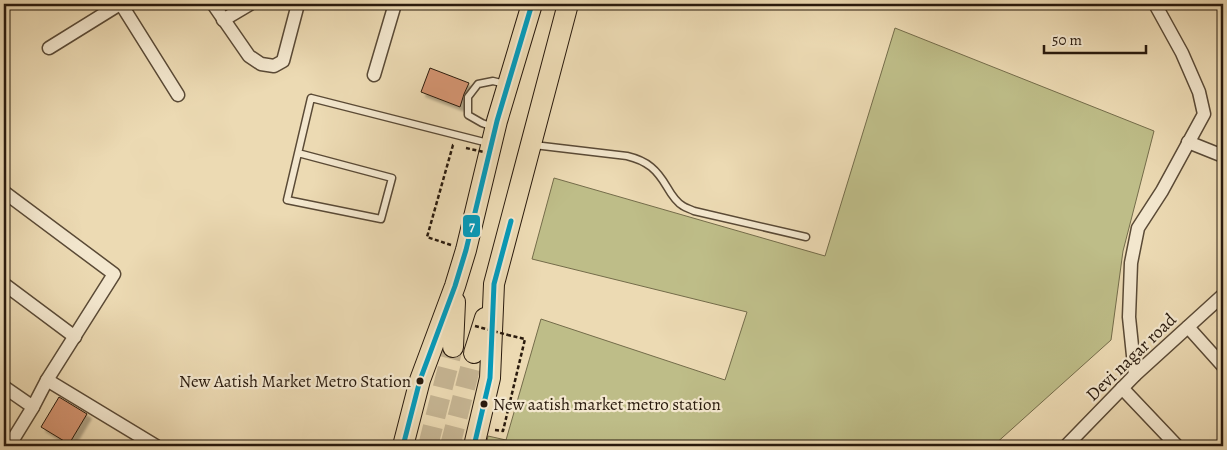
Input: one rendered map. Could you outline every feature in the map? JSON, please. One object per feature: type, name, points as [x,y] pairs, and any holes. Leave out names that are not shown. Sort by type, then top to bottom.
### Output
[{"type":"main road","points":[[403,446],[420,380],[455,286],[466,250],[508,84],[532,4]]},
{"type":"main road","points":[[474,353],[568,4]]},
{"type":"main road","points":[[477,437],[490,378],[494,284]]},
{"type":"main road","points":[[454,347],[455,286]]},
{"type":"street","points":[[49,48],[120,4],[178,95]]},
{"type":"street","points":[[213,4],[249,56],[261,64],[274,66],[283,60],[298,4]]},
{"type":"street","points":[[223,20],[250,4]]},
{"type":"street","points":[[374,75],[395,4]]},
{"type":"street","points":[[1135,375],[1129,317],[1131,263],[1138,228],[1162,191],[1204,114],[1200,92],[1182,53],[1155,4]]},
{"type":"street","points":[[1188,142],[1223,156]]},
{"type":"street","points":[[4,192],[114,274],[47,380],[9,446]]},
{"type":"street","points":[[4,284],[75,337]]},
{"type":"street","name":"Devi nagar road","points":[[1066,446],[1135,375],[1223,295]]},
{"type":"street","points":[[1188,327],[1223,366]]},
{"type":"street","points":[[47,380],[156,446]]},
{"type":"street","points":[[4,387],[33,407]]},
{"type":"street","points":[[1122,388],[1177,446]]},
{"type":"lane","points":[[494,142],[482,123],[468,115],[468,97],[478,84],[493,81],[508,84]]},
{"type":"lane","points":[[298,153],[392,178],[381,219],[287,200],[298,153],[311,98],[494,142]]},
{"type":"lane","points":[[531,145],[639,159],[651,166],[661,177],[672,196],[681,206],[694,211],[806,237]]},
{"type":"path","points":[[466,250],[427,236],[453,145],[466,148],[494,142]]},
{"type":"path","points":[[474,326],[525,339],[503,432],[477,437]]},
{"type":"shaded area","points":[[895,28],[1154,131],[1123,251],[1111,340],[993,446],[486,446],[488,436],[506,440],[541,319],[725,380],[747,312],[532,259],[554,178],[825,256]]},
{"type":"building","points":[[430,68],[469,83],[460,107],[421,92]]},
{"type":"building","points":[[59,397],[87,414],[69,444],[41,427]]},
{"type":"tunnel","points":[[428,446],[453,347]]},
{"type":"tunnel","points":[[450,446],[474,353]]},
{"type":"transit line","name":"7","points":[[403,446],[420,380],[455,286],[466,250],[497,121],[532,4]]},
{"type":"transit line","name":"7","points":[[474,446],[490,378],[494,284],[511,221]]},
{"type":"place","name":"New Aatish Market Metro Station","points":[[420,381]]},
{"type":"place","name":"New aatish market metro station","points":[[484,404]]}]
